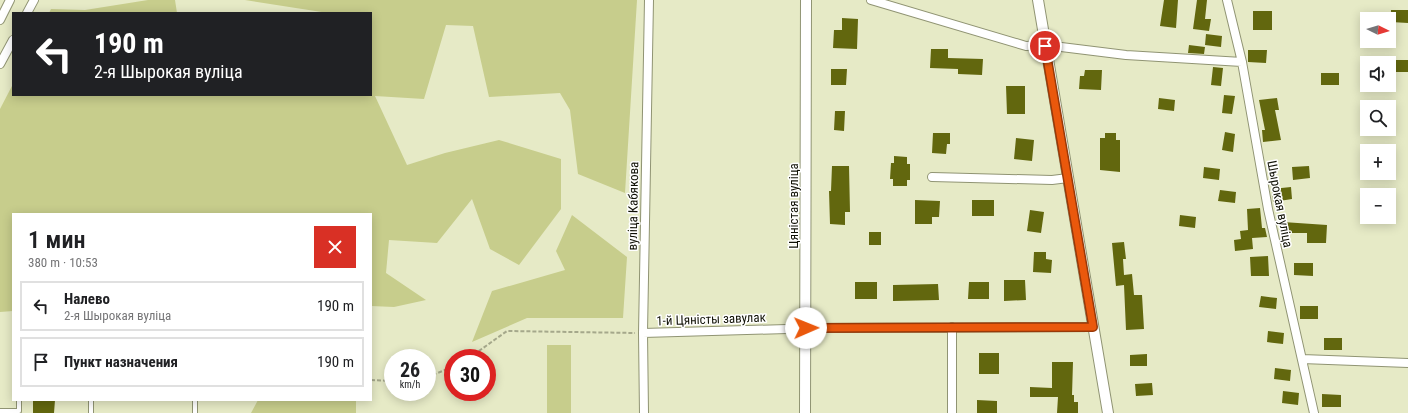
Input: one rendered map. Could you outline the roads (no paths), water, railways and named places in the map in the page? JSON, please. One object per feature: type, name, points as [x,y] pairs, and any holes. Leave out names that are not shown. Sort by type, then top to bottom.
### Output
[{"type":"street","points":[[0,20],[10,0]]},
{"type":"street","points":[[28,12],[34,0]]},
{"type":"street","name":"вуліца Кабякова","points":[[644,413],[643,333],[649,0]]},
{"type":"street","name":"Цяністая вуліца","points":[[805,413],[806,0]]},
{"type":"street","points":[[872,0],[1026,46],[1045,46],[1126,55],[1242,62]]},
{"type":"street","points":[[1038,0],[1108,413]]},
{"type":"street","name":"Шырокая вуліца","points":[[1227,0],[1242,62],[1268,209],[1314,413]]},
{"type":"street","points":[[0,64],[12,42]]},
{"type":"street","points":[[932,177],[1052,180],[1068,178]]},
{"type":"street","points":[[952,327],[952,413]]},
{"type":"street","name":"1-й Цяністы завулак","points":[[643,333],[806,328],[1093,327]]},
{"type":"street","points":[[1302,360],[1408,363]]},
{"type":"lane","points":[[0,411],[19,411],[19,401]]},
{"type":"lane","points":[[91,401],[91,413]]},
{"type":"lane","points":[[195,401],[195,413]]}]
